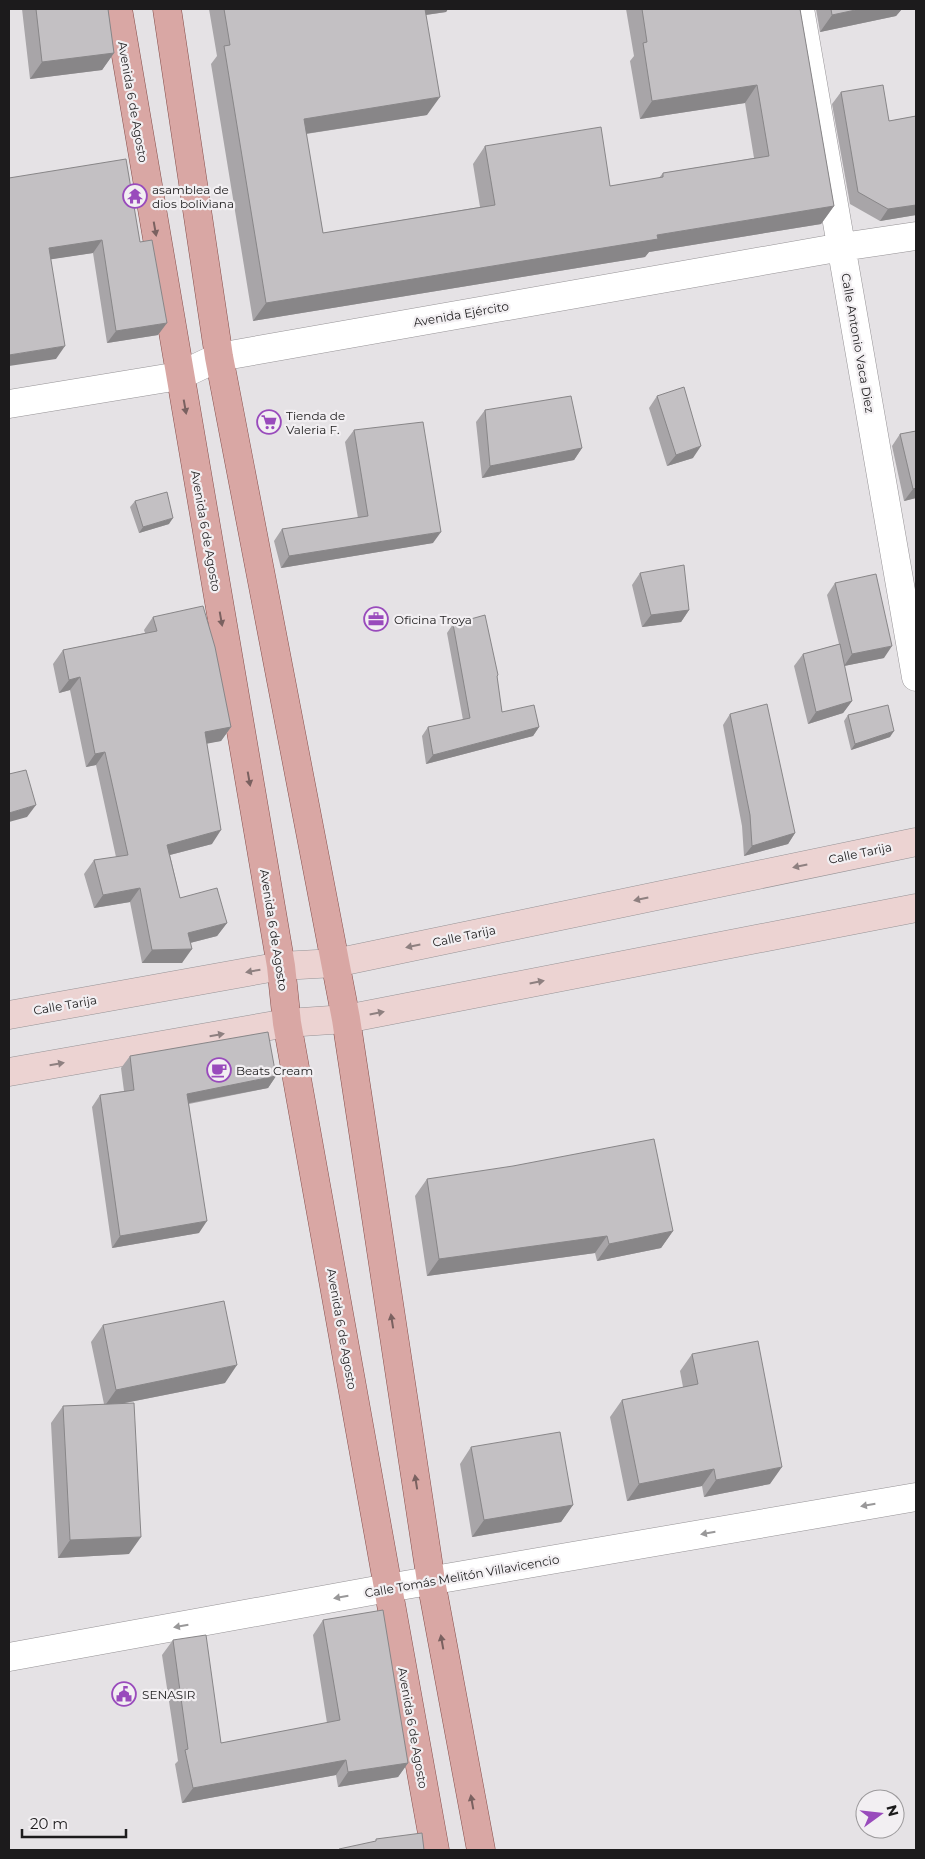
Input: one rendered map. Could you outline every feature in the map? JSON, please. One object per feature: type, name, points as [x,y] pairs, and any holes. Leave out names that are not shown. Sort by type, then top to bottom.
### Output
[{"type":"main road","name":"Avenida 6 de Agosto","points":[[118,9],[281,966],[287,1023],[435,1850]]},
{"type":"main road","points":[[167,9],[219,357],[346,1019],[431,1581],[481,1850]]},
{"type":"street","name":"Calle Antonio Vaca Diez","points":[[800,9],[916,677]]},
{"type":"street","name":"Avenida Ejército","points":[[9,404],[179,376],[219,357],[842,247],[916,236]]},
{"type":"street","name":"Calle Tarija","points":[[9,1015],[281,966],[335,962],[916,842]]},
{"type":"street","points":[[9,1072],[287,1023],[346,1019],[916,908]]},
{"type":"street","name":"Calle Tomás Melitón Villavicencio","points":[[9,1657],[388,1588],[916,1497]]},
{"type":"building","points":[[36,9],[108,9],[114,53],[42,62]]},
{"type":"building","points":[[224,9],[425,9],[440,97],[304,119],[323,233],[495,205],[485,146],[601,127],[610,186],[663,177],[663,173],[769,156],[757,85],[652,101],[643,43],[647,42],[642,9],[800,9],[834,206],[657,235],[658,239],[266,303],[224,46],[230,45]]},
{"type":"building","points":[[831,9],[860,9],[832,15]]},
{"type":"building","points":[[883,85],[889,121],[916,116],[916,205],[888,209],[858,192],[841,92]]},
{"type":"building","points":[[126,159],[140,242],[152,240],[167,323],[116,331],[102,240],[49,248],[65,346],[9,355],[9,178]]},
{"type":"building","points":[[684,387],[701,446],[676,455],[657,396]]},
{"type":"building","points":[[571,396],[582,448],[490,466],[485,410]]},
{"type":"building","points":[[423,422],[441,532],[289,556],[282,529],[368,516],[354,430]]},
{"type":"building","points":[[916,431],[916,488],[913,489],[900,434]]},
{"type":"building","points":[[167,492],[173,518],[143,527],[135,501]]},
{"type":"building","points":[[684,565],[689,610],[651,615],[640,573]]},
{"type":"building","points":[[876,574],[892,646],[852,654],[835,583]]},
{"type":"building","points":[[203,606],[215,647],[231,727],[205,732],[221,830],[167,845],[180,898],[217,888],[227,923],[188,933],[192,949],[152,950],[140,888],[103,895],[94,860],[128,855],[105,752],[95,754],[80,677],[69,680],[63,650],[157,631],[153,617]]},
{"type":"building","points":[[485,615],[498,675],[502,712],[534,705],[539,727],[433,755],[428,727],[470,718],[453,624]]},
{"type":"building","points":[[840,644],[852,701],[816,712],[803,654]]},
{"type":"building","points":[[767,704],[795,833],[752,846],[750,815],[730,714]]},
{"type":"building","points":[[888,705],[894,731],[855,744],[848,715]]},
{"type":"building","points":[[26,770],[36,805],[9,813],[9,774]]},
{"type":"building","points":[[268,1032],[276,1076],[187,1094],[207,1221],[120,1236],[100,1095],[134,1090],[130,1056]]},
{"type":"building","points":[[654,1139],[673,1231],[609,1244],[607,1236],[439,1259],[427,1179],[513,1166]]},
{"type":"building","points":[[224,1301],[237,1365],[116,1390],[103,1325]]},
{"type":"building","points":[[758,1341],[782,1467],[716,1480],[714,1469],[639,1484],[622,1400],[698,1384],[692,1354]]},
{"type":"building","points":[[134,1403],[141,1537],[70,1540],[63,1406]]},
{"type":"building","points":[[560,1432],[573,1505],[484,1520],[471,1447]]},
{"type":"building","points":[[383,1610],[408,1763],[348,1772],[346,1760],[193,1788],[185,1750],[188,1749],[173,1640],[206,1635],[221,1743],[340,1720],[323,1620]]},
{"type":"building","points":[[422,1833],[424,1850],[339,1850],[376,1841],[376,1839]]},
{"type":"place","name":"asamblea de dios boliviana","points":[[135,196]]},
{"type":"place","name":"Tienda de Valeria F.","points":[[269,422]]},
{"type":"place","name":"Oficina Troya","points":[[376,619]]},
{"type":"place","name":"Beats Cream","points":[[219,1070]]},
{"type":"place","name":"SENASIR","points":[[124,1694]]}]
